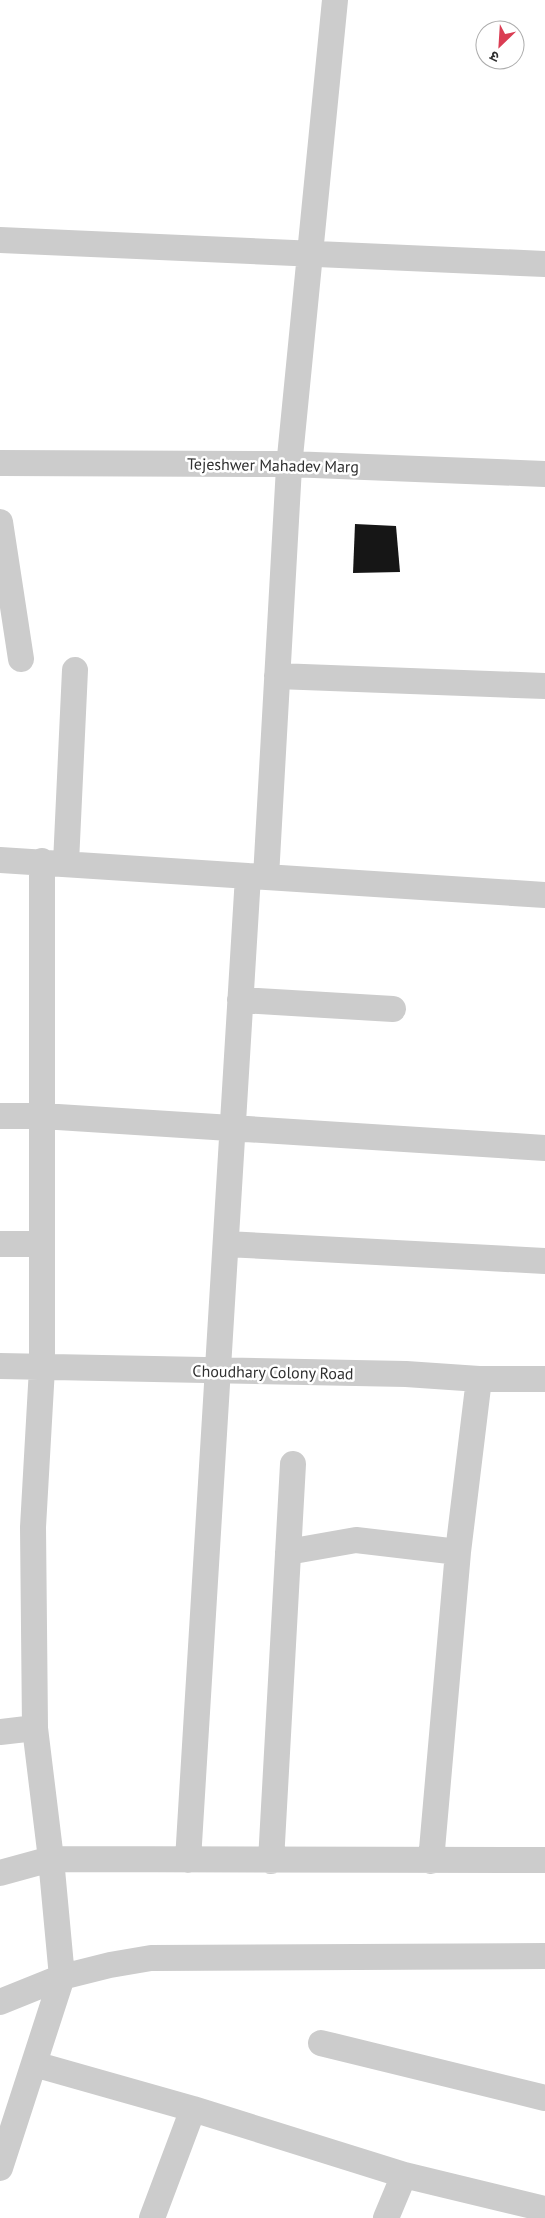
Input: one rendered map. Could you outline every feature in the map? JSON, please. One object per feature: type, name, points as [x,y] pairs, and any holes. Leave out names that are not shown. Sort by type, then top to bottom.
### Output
[{"type":"street","points":[[188,1860],[240,1000],[257,877],[277,676],[289,464],[335,0]]},
{"type":"street","points":[[0,240],[310,252],[545,264]]},
{"type":"street","name":"Tejeshwer Mahadev Marg","points":[[0,463],[289,464],[545,474]]},
{"type":"street","points":[[0,522],[21,659]]},
{"type":"street","points":[[0,2168],[62,1977],[51,1859],[35,1728],[33,1528],[42,1368],[42,1116],[54,862],[75,670]]},
{"type":"street","points":[[277,676],[545,686]]},
{"type":"street","points":[[0,860],[545,895]]},
{"type":"street","points":[[240,1000],[393,1009]]},
{"type":"street","points":[[0,1116],[42,1116],[545,1148]]},
{"type":"street","points":[[0,1244],[42,1244]]},
{"type":"street","points":[[226,1244],[545,1261]]},
{"type":"street","name":"Choudhary Colony Road","points":[[0,1366],[406,1374],[479,1379],[545,1379]]},
{"type":"street","points":[[431,1862],[458,1552],[479,1379]]},
{"type":"street","points":[[271,1860],[293,1464]]},
{"type":"street","points":[[288,1552],[356,1540],[458,1552]]},
{"type":"street","points":[[0,1732],[35,1728]]},
{"type":"street","points":[[0,1873],[51,1859],[431,1862],[545,1860]]},
{"type":"street","points":[[0,2002],[62,1977],[110,1965],[152,1958],[545,1956]]},
{"type":"street","points":[[322,2043],[545,2098]]},
{"type":"street","points":[[34,2064],[193,2109],[404,2175],[545,2209]]},
{"type":"street","points":[[152,2218],[193,2109]]},
{"type":"street","points":[[386,2218],[404,2175]]},
{"type":"building","points":[[355,524],[396,526],[400,572],[353,573]]}]
